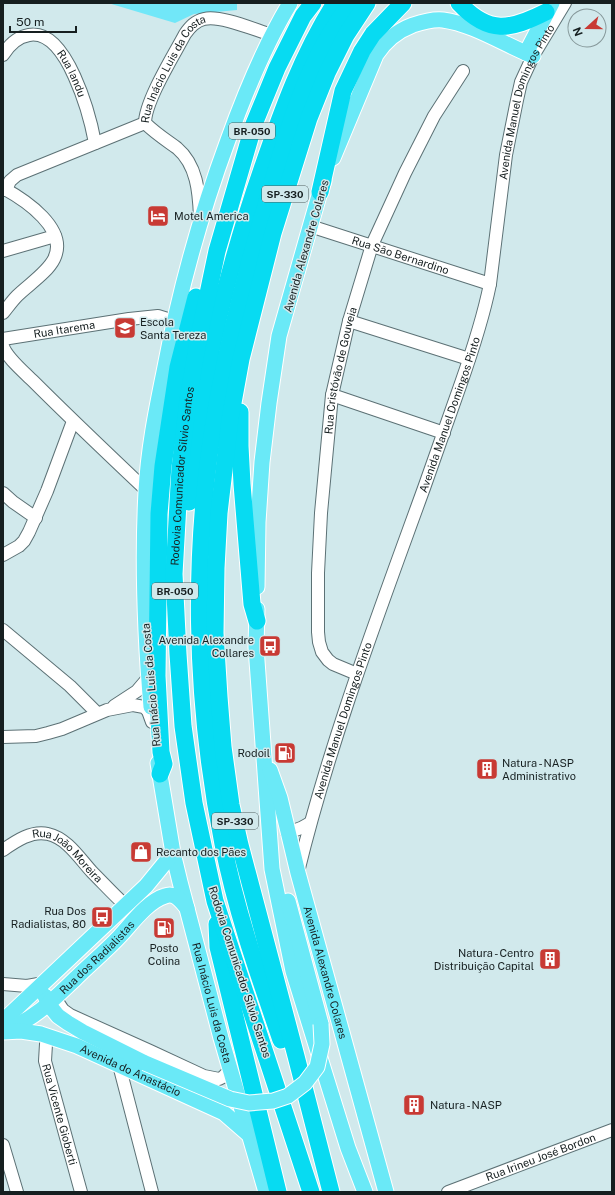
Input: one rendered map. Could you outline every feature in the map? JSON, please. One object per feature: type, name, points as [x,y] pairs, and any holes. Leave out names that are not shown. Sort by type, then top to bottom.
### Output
[{"type":"highway","points":[[178,654],[189,496],[200,408],[218,319],[236,250],[282,110],[302,61],[335,3]]},
{"type":"highway","points":[[330,1189],[251,951],[223,845],[207,744],[199,632],[199,589],[202,533],[211,442],[217,401],[238,302],[300,97],[331,32],[350,3]]},
{"type":"highway","name":"SP-330","points":[[330,1189],[240,845],[231,805],[218,697],[215,633],[216,568],[219,513],[230,419],[241,358],[273,233],[309,118],[330,66],[346,36],[367,3]]},
{"type":"highway","points":[[320,192],[343,91],[362,51],[373,34],[403,3]]},
{"type":"highway","points":[[459,3],[470,15],[485,23],[502,27],[515,26],[549,8]]},
{"type":"highway","name":"Rodovia Comunicador Silvio Santos","points":[[308,7],[277,68],[254,124],[217,251],[198,340],[188,400],[180,468],[174,574],[183,726],[194,803],[215,902],[311,1192]]},
{"type":"highway","points":[[160,774],[164,764],[157,676],[159,514],[163,466],[178,367],[201,278],[217,251]]},
{"type":"highway","points":[[241,358],[244,376],[240,419],[242,476],[252,604],[256,621]]},
{"type":"highway","points":[[215,902],[218,947],[278,1192]]},
{"type":"main road","name":"Rua Inácio Luis da Costa","points":[[266,1192],[230,1070],[172,853],[152,722],[148,678],[144,574],[146,490],[152,437],[174,320],[200,218],[235,120],[263,52],[290,3]]},
{"type":"main road","points":[[530,55],[549,8]]},
{"type":"main road","name":"Avenida Alexandre Colares","points":[[256,621],[258,522],[262,462],[269,403],[280,336],[320,192],[366,76],[376,55],[389,39],[404,29],[432,20],[443,20],[480,32],[530,55]]},
{"type":"main road","points":[[256,621],[256,647],[265,754],[272,869],[293,971],[348,1148],[365,1192]]},
{"type":"main road","name":"Avenida Alexandre Colares","points":[[265,754],[280,798],[298,874],[386,1192]]},
{"type":"main road","points":[[44,983],[45,995],[52,1001],[58,1016],[83,1032],[145,1063],[230,1099],[249,1103],[273,1101],[288,1096],[306,1083],[317,1067],[322,1044],[321,1024],[288,898],[277,838],[267,799]]},
{"type":"main road","name":"Rua dos Radialistas","points":[[3,1021],[146,886],[172,853]]},
{"type":"main road","name":"Rua dos Radialistas","points":[[3,1032],[23,1023],[52,1001],[112,944],[152,902],[164,896],[175,896],[188,910]]},
{"type":"main road","points":[[101,929],[107,930],[112,935],[112,944]]},
{"type":"main road","points":[[21,1031],[50,1026],[83,1032]]},
{"type":"main road","name":"Avenida do Anastácio","points":[[3,1032],[21,1031],[49,1036],[77,1046],[224,1114],[248,1134]]},
{"type":"street","name":"Avenida Manuel Domingos Pinto","points":[[298,874],[310,823],[357,674],[444,433],[487,301],[506,155],[521,82],[530,55],[565,3]]},
{"type":"street","name":"Rua Inácio Luis da Costa","points":[[200,218],[199,188],[190,165],[178,149],[156,134],[145,123],[145,116],[150,102],[185,34],[193,24],[204,19],[218,19],[272,35]]},
{"type":"street","name":"Rua Iandu","points":[[3,55],[11,44],[19,38],[26,35],[35,34],[49,40],[60,50],[83,96],[95,143]]},
{"type":"street","name":"Rua Cristóvão de Gouveia","points":[[357,674],[333,664],[328,660],[322,652],[318,632],[318,573],[321,513],[332,395],[349,321],[372,245],[389,205],[434,116],[463,71]]},
{"type":"street","points":[[3,313],[16,297],[46,269],[54,259],[57,249],[55,236],[44,218],[4,189],[17,175],[145,123]]},
{"type":"street","name":"Rua São Bernardino","points":[[310,226],[490,284]]},
{"type":"street","points":[[3,251],[55,236]]},
{"type":"street","name":"Rua Itarema","points":[[3,339],[129,319],[158,316],[174,320]]},
{"type":"street","points":[[349,321],[469,359]]},
{"type":"street","points":[[3,346],[4,350],[14,362],[73,421],[146,490]]},
{"type":"street","points":[[332,395],[444,433]]},
{"type":"street","points":[[3,555],[14,550],[24,541],[36,518],[73,421]]},
{"type":"street","points":[[3,493],[36,518]]},
{"type":"street","points":[[3,630],[102,712]]},
{"type":"street","points":[[3,738],[36,736],[62,729],[102,712],[137,691],[148,678]]},
{"type":"street","points":[[102,712],[139,705],[148,711],[152,722]]},
{"type":"street","points":[[287,832],[301,828],[310,823]]},
{"type":"street","name":"Rua João Moreira","points":[[3,850],[22,838],[34,834],[48,833],[58,838],[70,848],[125,906]]},
{"type":"street","points":[[3,984],[27,986],[44,983]]},
{"type":"street","points":[[52,1001],[70,1015],[150,1050],[204,1076],[219,1079],[224,1077],[230,1070]]},
{"type":"street","name":"Rua Vicente Gioberti","points":[[49,1036],[46,1044],[45,1060],[81,1192]]},
{"type":"street","points":[[120,1066],[152,1192]]},
{"type":"street","name":"Rua Irineu José Bordon","points":[[448,1192],[612,1130]]},
{"type":"street","points":[[3,1145],[17,1192]]},
{"type":"shaded area","points":[[108,3],[237,3],[237,10],[194,14],[175,23]]},
{"type":"place","name":"Motel America","points":[[158,216]]},
{"type":"place","name":"Escola Santa Tereza","points":[[125,328]]},
{"type":"place","name":"Avenida Alexandre Collares","points":[[270,646]]},
{"type":"place","name":"Rodoil","points":[[285,753]]},
{"type":"place","name":"Natura - NASP Administrativo","points":[[487,769]]},
{"type":"place","name":"Recanto dos Pães","points":[[141,852]]},
{"type":"place","name":"Rua Dos Radialistas, 80","points":[[102,917]]},
{"type":"place","name":"Posto Colina","points":[[164,928]]},
{"type":"place","name":"Natura - Centro Distribuição Capital","points":[[550,959]]},
{"type":"place","name":"Natura - NASP","points":[[414,1105]]}]
